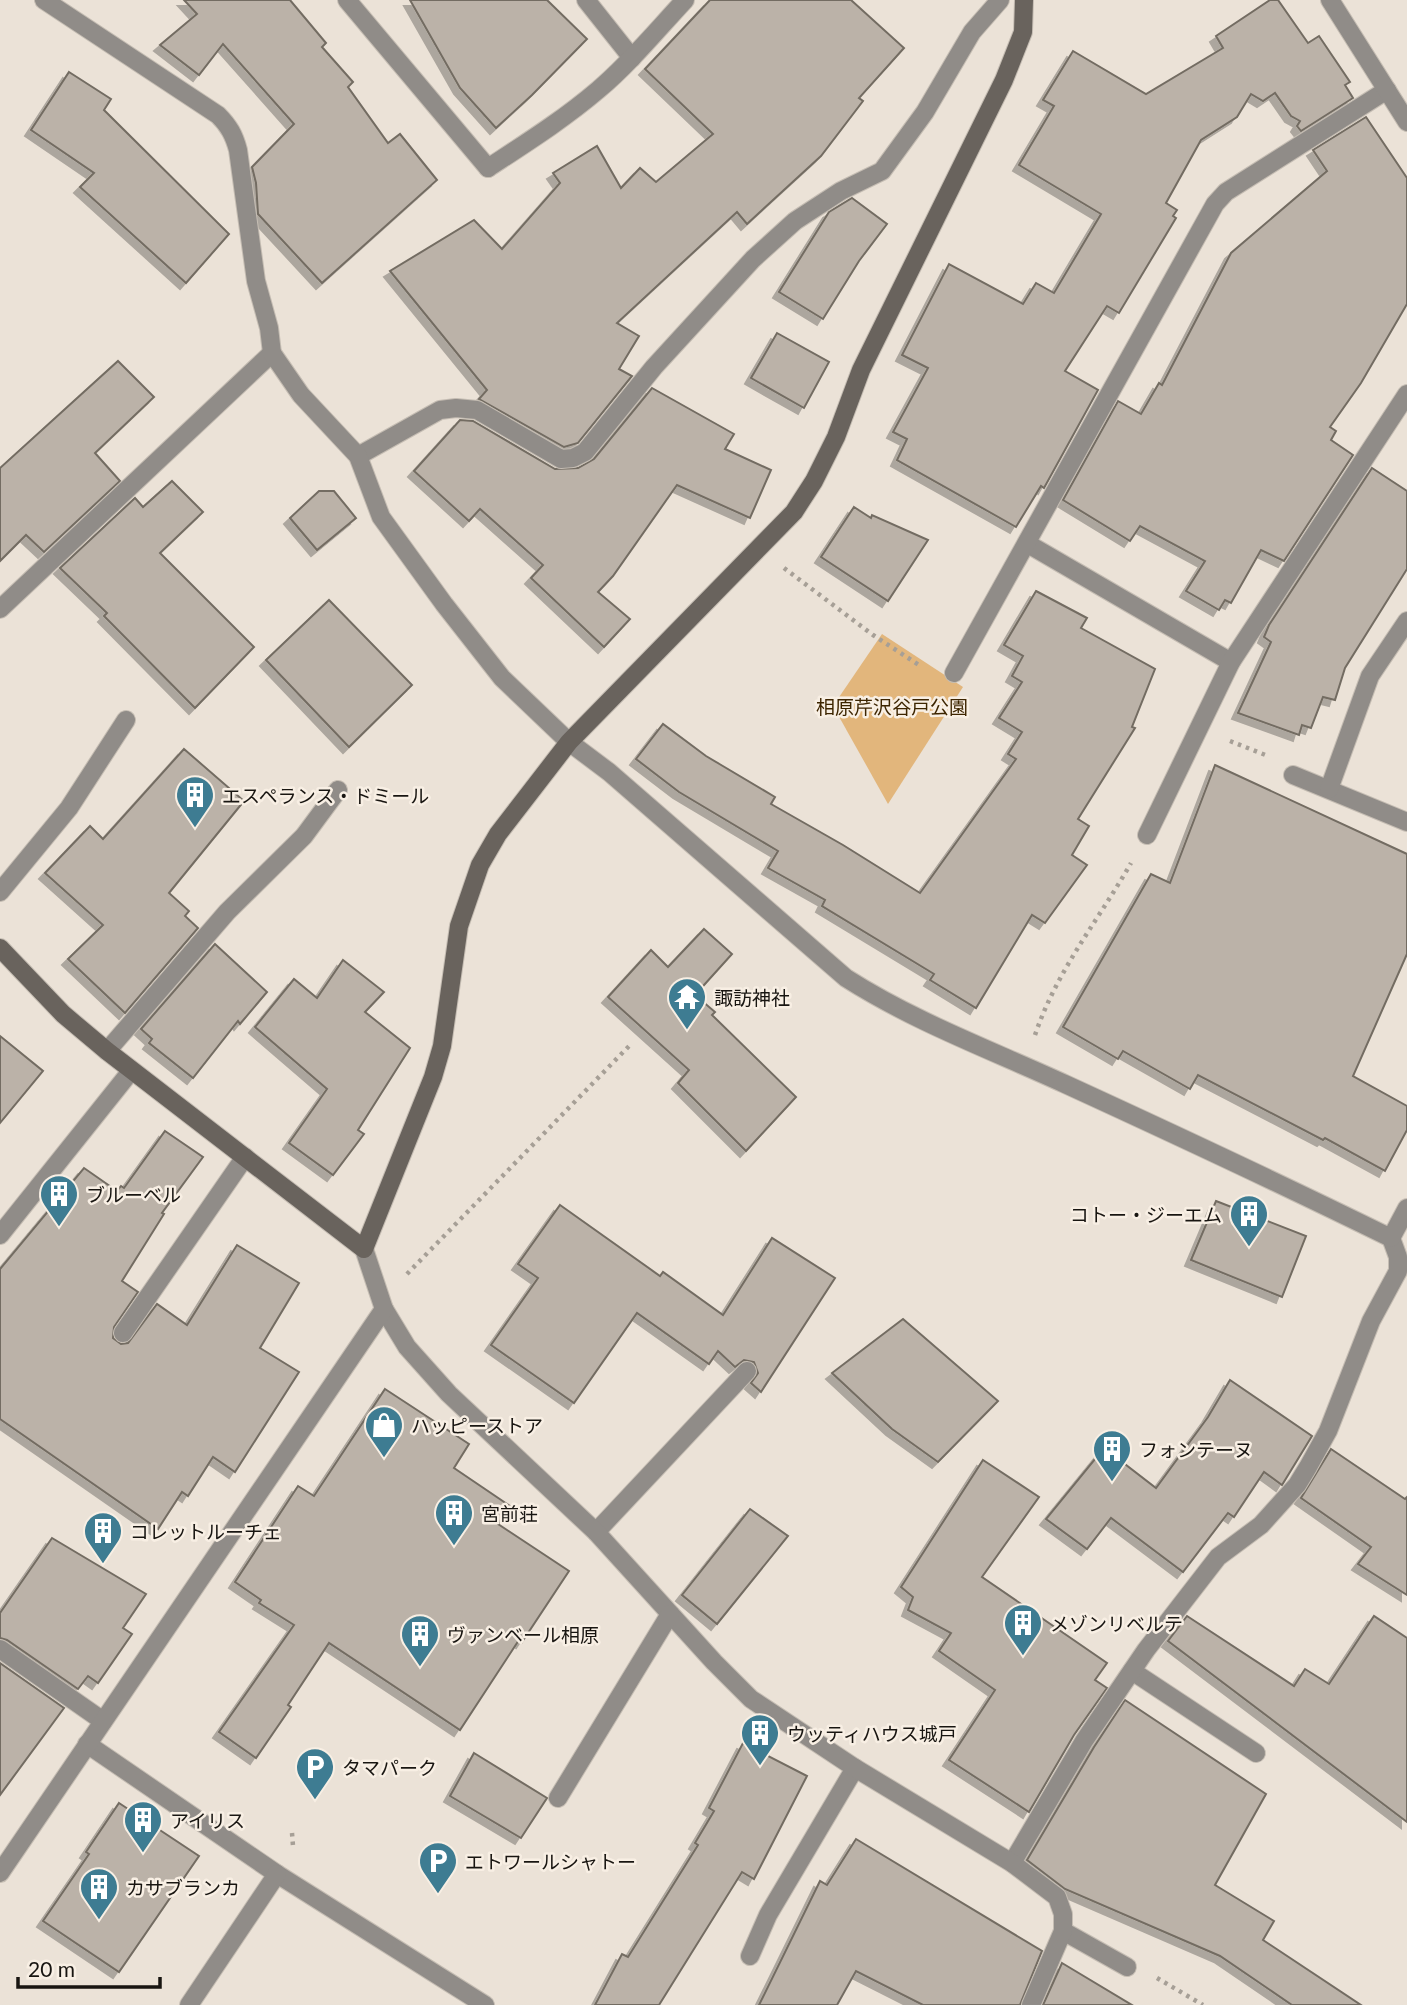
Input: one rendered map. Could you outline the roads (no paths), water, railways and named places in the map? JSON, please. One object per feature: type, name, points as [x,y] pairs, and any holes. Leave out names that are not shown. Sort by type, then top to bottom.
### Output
[{"type":"street","points":[[44,0],[218,115],[235,136],[256,281],[269,328],[272,353],[301,395],[358,456],[381,517],[444,604],[502,678],[569,743],[608,772],[846,978],[872,995],[922,1021],[1201,1146],[1391,1238],[1402,1274],[1371,1321],[1328,1431],[1297,1485],[1261,1525],[1218,1557],[1132,1671],[1084,1741],[1012,1863]]},
{"type":"street","points":[[347,0],[488,168],[564,117],[600,88],[632,58],[685,0]]},
{"type":"street","points":[[586,0],[632,58]]},
{"type":"street","points":[[358,456],[440,410],[456,408],[477,410],[561,459],[573,458],[585,452],[654,367],[753,259],[795,221],[841,191],[882,171],[925,112],[972,32],[1000,0]]},
{"type":"street","points":[[363,1249],[439,1056],[459,926],[480,865],[498,834],[569,743],[794,512],[814,481],[836,437],[861,370],[1004,80],[1023,32],[1024,0]]},
{"type":"street","points":[[1330,0],[1407,122]]},
{"type":"street","points":[[954,673],[1215,204],[1226,192],[1387,89]]},
{"type":"street","points":[[0,609],[272,353]]},
{"type":"street","points":[[1147,835],[1231,662],[1407,394]]},
{"type":"street","points":[[1028,544],[1231,662]]},
{"type":"street","points":[[1329,789],[1370,676],[1407,621]]},
{"type":"street","points":[[0,892],[69,808],[125,720]]},
{"type":"street","points":[[1293,775],[1407,822]]},
{"type":"street","points":[[107,1051],[227,912],[304,836],[338,790]]},
{"type":"street","points":[[0,948],[64,1014],[131,1071],[363,1249],[383,1304],[407,1347],[435,1380],[596,1532],[751,1699],[855,1768],[1012,1863],[1057,1897],[1063,1914],[1063,1931],[1031,2005]]},
{"type":"street","points":[[0,1235],[131,1071]]},
{"type":"street","points":[[123,1333],[245,1157]]},
{"type":"street","points":[[1391,1238],[1407,1208]]},
{"type":"street","points":[[0,1873],[383,1304]]},
{"type":"street","points":[[596,1532],[747,1371]]},
{"type":"street","points":[[558,1798],[670,1614]]},
{"type":"street","points":[[0,1649],[103,1721]]},
{"type":"street","points":[[1132,1671],[1256,1754]]},
{"type":"street","points":[[87,1744],[277,1874],[485,2005]]},
{"type":"street","points":[[750,1956],[768,1915],[855,1768]]},
{"type":"street","points":[[189,2005],[277,1874]]},
{"type":"street","points":[[1063,1931],[1127,1967]]},
{"type":"place","name":"エスペランス・ドミール","points":[[195,829]]},
{"type":"place","name":"諏訪神社","points":[[687,1031]]},
{"type":"place","name":"ブルーベル","points":[[59,1228]]},
{"type":"place","name":"コトー・ジーエム","points":[[1249,1248]]},
{"type":"place","name":"ハッピーストア","points":[[384,1459]]},
{"type":"place","name":"フォンテーヌ","points":[[1112,1483]]},
{"type":"place","name":"宮前荘","points":[[454,1547]]},
{"type":"place","name":"コレットルーチェ","points":[[103,1565]]},
{"type":"place","name":"メゾンリベルテ","points":[[1023,1657]]},
{"type":"place","name":"ヴァンベール相原","points":[[420,1668]]},
{"type":"place","name":"ウッティハウス城戸","points":[[760,1767]]},
{"type":"place","name":"タマパーク","points":[[315,1801]]},
{"type":"place","name":"アイリス","points":[[143,1854]]},
{"type":"place","name":"エトワールシャトー","points":[[438,1895]]},
{"type":"place","name":"カサブランカ","points":[[99,1921]]},
{"type":"park label","name":"相原芹沢谷戸公園","points":[[892,706]]}]
